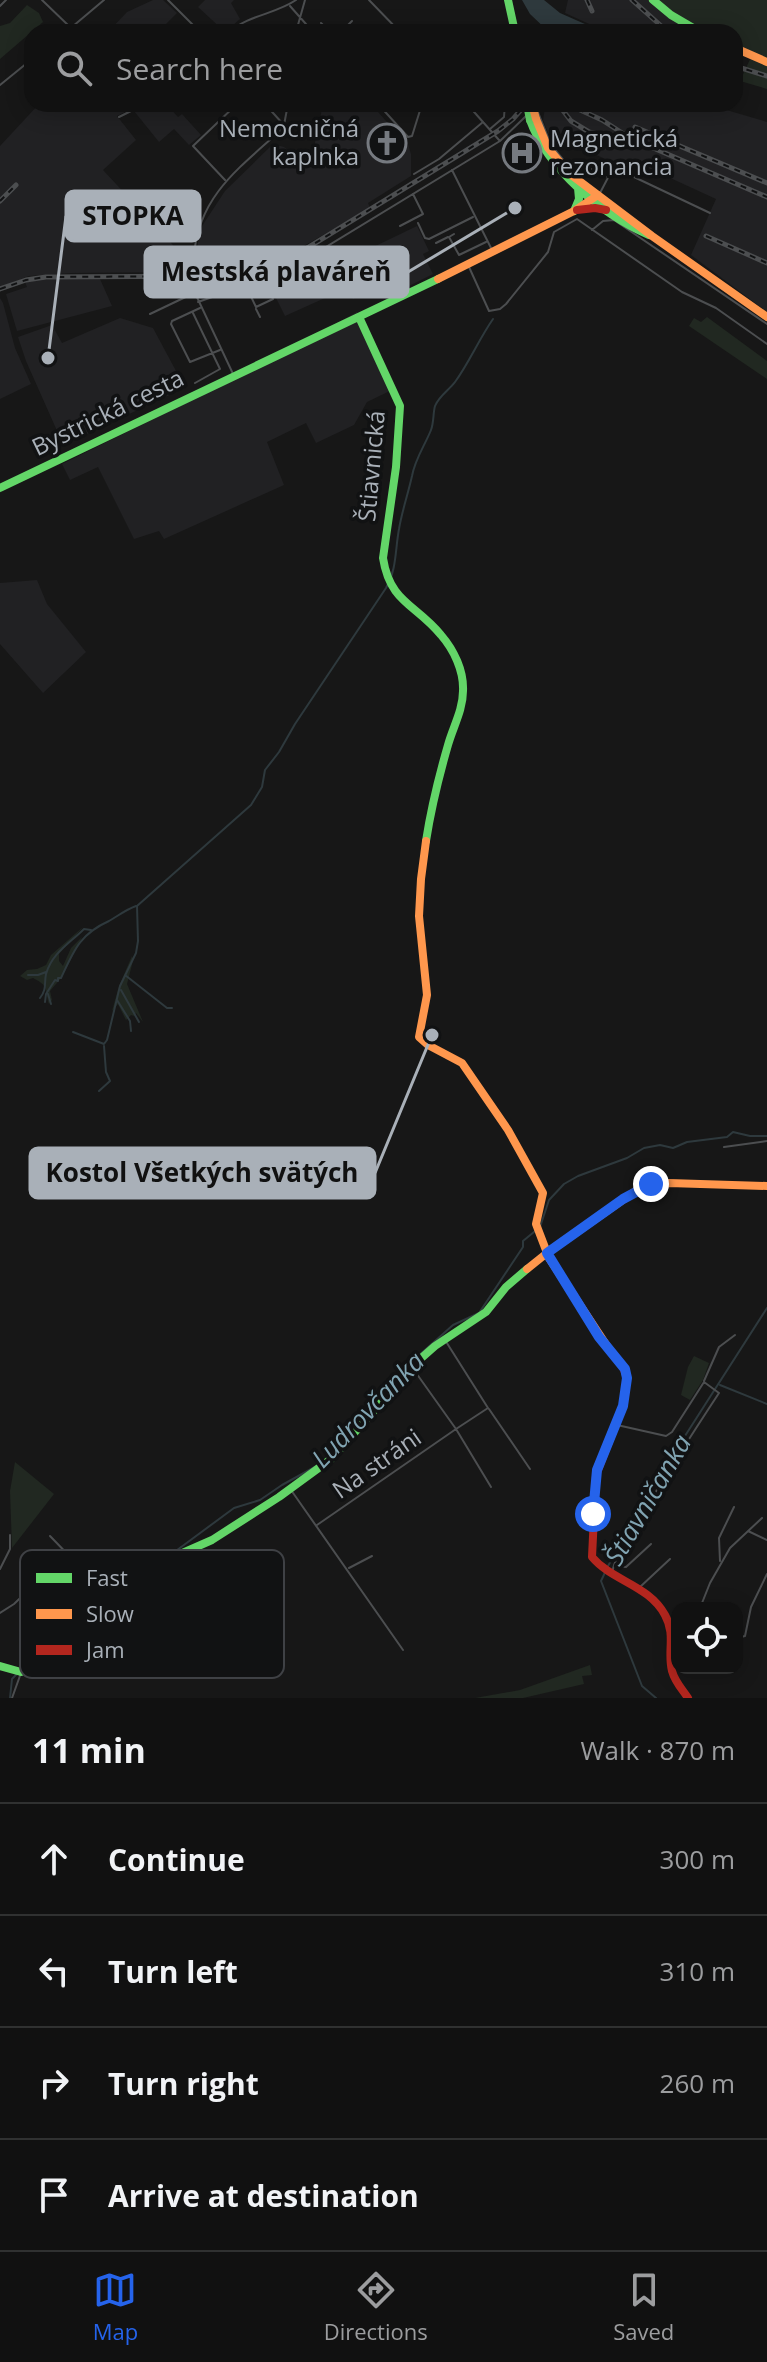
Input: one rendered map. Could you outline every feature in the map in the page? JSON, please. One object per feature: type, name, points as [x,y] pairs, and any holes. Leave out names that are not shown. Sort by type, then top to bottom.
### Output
[{"type":"street","points":[[0,6],[6,0]]},
{"type":"street","points":[[43,0],[67,24]]},
{"type":"street","points":[[76,24],[104,0]]},
{"type":"street","points":[[169,0],[192,24]]},
{"type":"street","points":[[240,24],[296,0]]},
{"type":"street","points":[[298,24],[305,0]]},
{"type":"street","points":[[369,0],[392,24]]},
{"type":"street","points":[[507,0],[512,24]]},
{"type":"street","points":[[653,0],[686,24]]},
{"type":"street","points":[[289,5],[306,24]]},
{"type":"street","points":[[349,24],[352,21]]},
{"type":"street","points":[[743,52],[767,62]]},
{"type":"street","points":[[0,85],[24,66]]},
{"type":"street","points":[[119,117],[130,112]]},
{"type":"street","points":[[226,181],[193,146],[229,112]]},
{"type":"street","points":[[272,112],[284,125]]},
{"type":"street","points":[[234,376],[195,293],[193,270],[199,225],[215,192],[280,131],[286,112]]},
{"type":"street","points":[[385,112],[404,135],[410,137],[419,112]]},
{"type":"street","points":[[474,112],[500,141]]},
{"type":"street","points":[[489,129],[504,117],[504,112]]},
{"type":"street","points":[[198,302],[283,272],[500,141],[529,112]]},
{"type":"street","points":[[532,112],[536,137],[547,157],[564,177],[767,317]]},
{"type":"street","points":[[539,112],[551,145],[565,162],[576,162],[608,177]]},
{"type":"street","points":[[533,120],[555,159],[570,174],[610,212],[638,231],[652,236]]},
{"type":"street","points":[[414,174],[439,159],[483,122]]},
{"type":"street","points":[[318,155],[323,150]]},
{"type":"street","points":[[301,166],[303,169],[310,162]]},
{"type":"street","points":[[451,169],[493,253]]},
{"type":"street","points":[[596,197],[613,169],[616,169],[710,213]]},
{"type":"street","points":[[575,215],[578,188]]},
{"type":"street","points":[[400,226],[423,214],[412,193]]},
{"type":"street","name":"Bystrická cesta","points":[[0,488],[575,215],[596,197]]},
{"type":"street","points":[[468,265],[489,311],[500,309],[548,252],[552,234],[575,215],[595,208],[610,212]]},
{"type":"street","points":[[575,215],[682,292],[716,308],[767,344]]},
{"type":"street","points":[[418,223],[425,238],[429,239],[474,216]]},
{"type":"street","points":[[592,230],[603,221],[614,220],[767,324]]},
{"type":"street","points":[[436,243],[454,234]]},
{"type":"street","points":[[449,237],[459,255],[487,241]]},
{"type":"street","points":[[245,284],[260,317]]},
{"type":"street","points":[[150,314],[195,293]]},
{"type":"street","points":[[256,307],[273,299]]},
{"type":"street","points":[[201,307],[192,311],[212,353],[221,349]]},
{"type":"street","name":"Bystrická cesta","points":[[192,311],[171,324],[189,361],[212,353],[220,369],[195,383]]},
{"type":"street","name":"Štiavnická","points":[[359,317],[400,406],[396,467],[383,558],[390,583],[398,596],[440,634],[456,659],[464,687],[422,862],[420,934],[427,1001],[419,1037],[425,1044],[462,1063],[516,1142],[543,1191],[537,1217],[547,1253]]},
{"type":"street","points":[[724,1147],[767,1141]]},
{"type":"street","points":[[189,1550],[212,1540],[291,1489],[341,1450],[412,1368],[444,1339],[486,1312],[506,1287],[547,1253],[623,1199],[651,1184],[670,1181],[767,1186]]},
{"type":"street","points":[[547,1253],[599,1337],[625,1369],[627,1378],[627,1389],[595,1482],[591,1551],[594,1562],[640,1588],[668,1618],[672,1631],[669,1659],[672,1672],[688,1698]]},
{"type":"street","points":[[616,1424],[669,1435],[704,1382],[719,1347],[735,1335]]},
{"type":"street","points":[[444,1339],[530,1469]]},
{"type":"street","name":"Na stráni","points":[[412,1368],[456,1429],[491,1487]]},
{"type":"street","points":[[610,1570],[719,1393],[704,1382]]},
{"type":"street","name":"Na stráni","points":[[317,1525],[488,1408]]},
{"type":"street","name":"Na stráni","points":[[291,1489],[403,1650]]},
{"type":"street","points":[[720,1562],[719,1538],[734,1507]]},
{"type":"street","points":[[703,1602],[720,1562],[762,1518]]},
{"type":"street","points":[[747,1531],[767,1540]]},
{"type":"street","points":[[0,1569],[10,1549],[10,1535]]},
{"type":"street","points":[[50,1536],[64,1550]]},
{"type":"street","points":[[610,1570],[626,1567],[651,1544]]},
{"type":"street","points":[[348,1569],[372,1556]]},
{"type":"street","points":[[640,1588],[670,1559]]},
{"type":"street","points":[[743,1636],[751,1607],[767,1574]]},
{"type":"street","points":[[0,1613],[20,1598]]},
{"type":"street","points":[[0,1666],[19,1672],[12,1698]]},
{"type":"shaded area","points":[[153,0],[163,0],[177,13],[166,24],[116,24],[127,12]]},
{"type":"shaded area","points":[[205,0],[234,0],[231,3],[240,19],[234,24],[216,24],[198,7]]},
{"type":"shaded area","points":[[522,0],[544,0],[560,13],[585,24],[541,24]]},
{"type":"shaded area","points":[[568,0],[660,0],[694,24],[589,24],[565,13]]},
{"type":"shaded area","points":[[657,0],[767,0],[767,89],[743,82],[752,55],[743,51],[743,24],[690,24]]},
{"type":"shaded area","points":[[27,5],[39,13],[43,22],[24,24],[24,38],[0,59],[0,26],[10,23]]},
{"type":"shaded area","points":[[32,112],[125,112],[117,116],[136,140],[103,170],[185,258],[176,272],[29,276],[0,287],[0,146]]},
{"type":"shaded area","points":[[135,112],[173,112],[178,117],[182,114],[201,135],[189,145],[174,129],[159,142]]},
{"type":"shaded area","points":[[321,112],[378,112],[407,141],[411,154],[411,176],[368,203],[370,208],[276,262],[226,265],[205,260],[198,254],[202,226],[225,191],[273,144],[284,147],[302,161],[313,152]]},
{"type":"shaded area","points":[[544,112],[733,112],[767,122],[767,312],[691,255],[716,199],[629,159],[625,168],[555,136],[550,138],[543,120]]},
{"type":"shaded area","points":[[417,226],[429,251],[423,254],[433,274],[395,293],[390,282],[353,299],[336,265]]},
{"type":"shaded area","points":[[370,250],[387,282],[354,298],[337,266]]},
{"type":"shaded area","points":[[314,275],[325,298],[285,316],[271,288],[302,276],[304,279]]},
{"type":"shaded area","points":[[100,279],[112,306],[17,331],[6,294],[27,287],[25,282]]},
{"type":"shaded area","points":[[0,298],[15,348],[31,384],[0,399]]},
{"type":"shaded area","points":[[357,312],[396,388],[367,402],[354,425],[316,443],[306,423],[267,442],[284,485],[164,539],[159,531],[134,539],[98,467],[70,480],[62,464],[243,375]]},
{"type":"shaded area","points":[[707,317],[767,361],[767,379],[689,326],[694,318],[701,322]]},
{"type":"shaded area","points":[[120,318],[153,328],[183,384],[182,389],[68,443],[62,442],[18,337],[52,325],[62,343]]},
{"type":"shaded area","points":[[37,580],[47,604],[86,652],[43,693],[0,644],[0,583]]},
{"type":"shaded area","points":[[83,927],[59,954],[63,966],[71,948],[82,937],[62,977],[50,991],[52,1000],[49,1004],[42,983],[20,976],[27,970],[46,965],[51,955]]},
{"type":"shaded area","points":[[132,956],[127,984],[143,1022],[136,1013],[126,1020],[118,1004],[112,1011]]},
{"type":"shaded area","points":[[694,1356],[709,1363],[703,1380],[690,1400],[681,1395]]},
{"type":"shaded area","points":[[15,1462],[54,1494],[12,1548],[10,1491]]},
{"type":"shaded area","points":[[590,1665],[592,1675],[582,1676],[584,1684],[523,1698],[475,1698],[520,1690]]},
{"type":"waterway","points":[[73,1032],[104,1044],[107,1040],[120,986],[136,953],[137,906],[251,805],[262,787],[265,770],[386,588],[394,567],[400,522],[413,470],[431,430],[435,406],[460,375],[493,319]]},
{"type":"waterway","points":[[45,1002],[46,994],[55,980],[61,978],[84,937],[136,906]]},
{"type":"waterway","points":[[40,998],[52,960],[84,929],[91,930]]},
{"type":"waterway","points":[[28,975],[46,972]]},
{"type":"waterway","points":[[125,975],[167,1008],[172,1008]]},
{"type":"waterway","points":[[121,990],[139,1022]]},
{"type":"waterway","points":[[48,994],[51,1004]]},
{"type":"waterway","points":[[117,1000],[130,1021],[131,1031]]},
{"type":"waterway","points":[[99,1091],[110,1081],[106,1072],[104,1046]]},
{"type":"waterway","name":"Ludrovčanka","points":[[327,1459],[355,1420],[398,1374],[453,1325],[479,1313],[523,1247],[523,1241],[540,1227],[549,1200],[564,1184],[644,1148],[660,1145],[673,1148],[687,1142],[727,1137],[733,1132],[767,1136]]},
{"type":"waterway","name":"Štiavničanka","points":[[656,1698],[642,1686],[601,1581],[676,1450],[767,1308]]},
{"type":"waterway","points":[[720,1385],[767,1404]]},
{"type":"waterway","name":"Ludrovčanka","points":[[177,1550],[234,1508],[260,1500],[322,1463]]},
{"type":"waterway","name":"Ludrovčanka","points":[[10,1698],[12,1679],[20,1671]]},
{"type":"railway","points":[[587,0],[592,11]]},
{"type":"railway","points":[[632,0],[659,24]]},
{"type":"railway","points":[[743,68],[767,76]]},
{"type":"railway","points":[[0,289],[46,277],[222,276],[272,267],[498,131],[519,112]]},
{"type":"railway","points":[[564,112],[571,121],[589,132],[644,144],[767,197]]},
{"type":"railway","points":[[585,112],[630,138]]},
{"type":"railway","points":[[635,127],[767,183]]},
{"type":"railway","points":[[0,201],[16,185]]},
{"type":"railway","points":[[706,236],[767,263]]},
{"type":"traffic: fast","points":[[508,0],[513,24]]},
{"type":"traffic: fast","points":[[653,0],[686,24]]},
{"type":"traffic: fast","points":[[528,112],[530,120]]},
{"type":"traffic: fast","points":[[530,120],[549,156],[578,188],[613,215],[649,235]]},
{"type":"traffic: fast","points":[[574,211],[579,199],[578,188]]},
{"type":"traffic: fast","points":[[0,488],[438,279]]},
{"type":"traffic: fast","points":[[359,317],[400,406],[396,467],[383,558],[386,573],[405,602],[446,641],[457,661],[463,683],[463,698],[441,769],[426,841]]},
{"type":"traffic: fast","points":[[189,1550],[212,1540],[279,1497],[331,1459],[418,1361],[486,1312],[506,1287],[527,1269]]},
{"type":"traffic: fast","points":[[0,1666],[20,1672]]},
{"type":"traffic: slow","points":[[743,52],[767,62]]},
{"type":"traffic: slow","points":[[534,112],[536,119]]},
{"type":"traffic: slow","points":[[536,119],[548,148],[570,174],[767,317]]},
{"type":"traffic: slow","points":[[438,279],[574,211],[598,195]]},
{"type":"traffic: slow","points":[[426,841],[419,916],[427,995],[419,1037],[462,1063],[508,1130],[543,1193],[536,1224],[549,1258],[609,1349]]},
{"type":"traffic: slow","points":[[527,1269],[637,1190],[669,1183],[767,1186]]},
{"type":"traffic: jam","points":[[577,210],[606,210]]},
{"type":"traffic: jam","points":[[609,1349],[623,1367],[627,1378],[623,1406],[596,1475],[592,1557],[650,1597],[665,1615],[671,1636],[672,1671],[688,1698]]},
{"type":"place","name":"Nemocničná kaplnka","points":[[387,143]]},
{"type":"place","name":"Magnetická rezonancia","points":[[522,153]]},
{"type":"place","name":"Mestská plaváreň","points":[[515,208]]},
{"type":"place","name":"STOPKA","points":[[48,358]]},
{"type":"place","name":"Kostol Všetkých svätých","points":[[432,1035]]},
{"type":"route","points":[[593,1514],[597,1470],[623,1406],[627,1378],[625,1369],[606,1348],[547,1253],[623,1199],[651,1184]]}]
